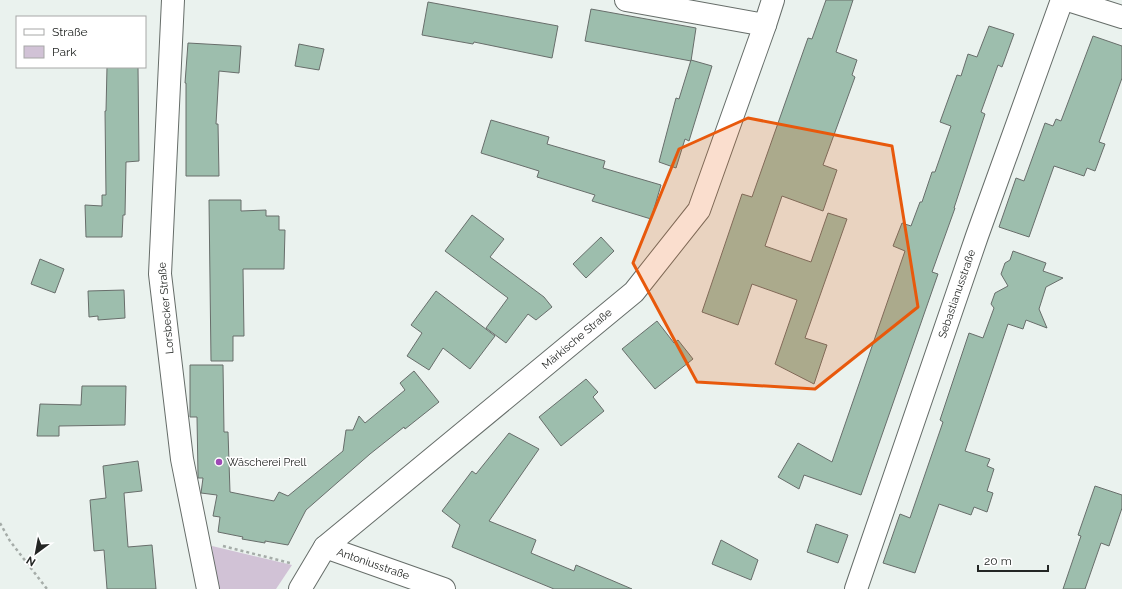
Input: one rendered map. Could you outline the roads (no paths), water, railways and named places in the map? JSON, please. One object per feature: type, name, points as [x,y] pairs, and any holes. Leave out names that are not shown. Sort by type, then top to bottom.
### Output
[{"type":"street","name":"Lorsbecker Straße","points":[[173,0],[160,274],[182,459],[208,589]]},
{"type":"street","points":[[626,0],[765,25]]},
{"type":"street","name":"Märkische Straße","points":[[300,589],[325,547],[634,292],[699,210],[773,0]]},
{"type":"street","name":"Sebastianusstraße","points":[[856,589],[977,236],[1062,0]]},
{"type":"street","points":[[1068,0],[1122,17]]},
{"type":"street","name":"Antoniusstraße","points":[[325,547],[444,589]]},
{"type":"place","name":"Wäscherei Prell","points":[[219,462]]}]
